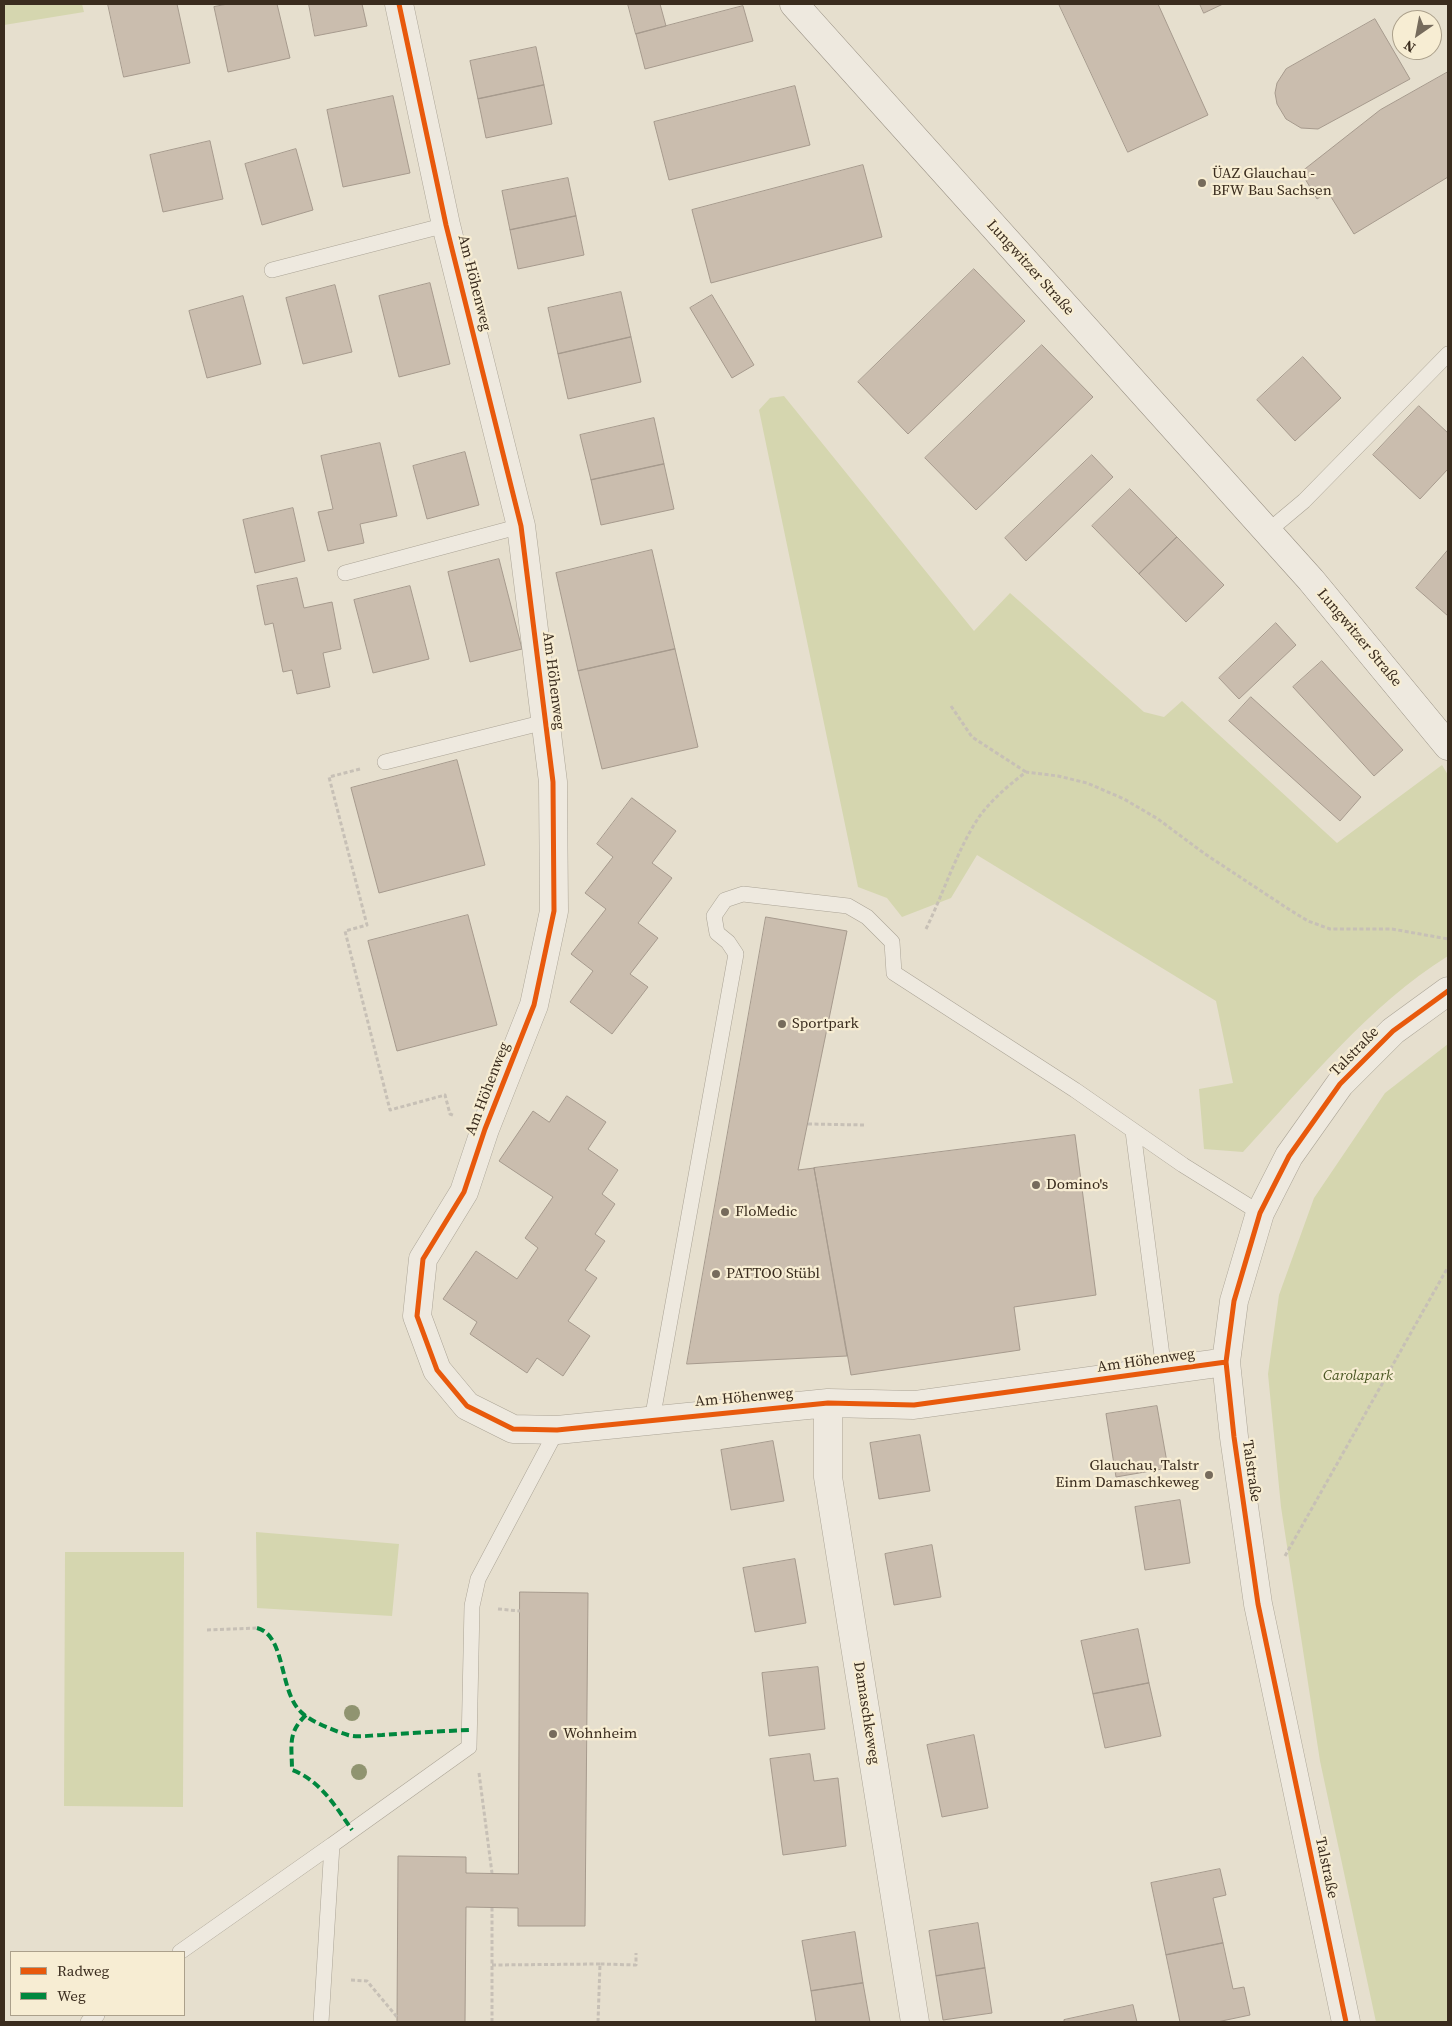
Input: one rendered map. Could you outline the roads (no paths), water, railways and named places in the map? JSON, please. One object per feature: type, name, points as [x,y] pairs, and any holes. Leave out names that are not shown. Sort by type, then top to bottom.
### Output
[{"type":"street","name":"Am Höhenweg","points":[[399,4],[446,225],[521,526],[553,782],[554,911],[534,1004],[485,1129],[464,1192],[423,1259],[417,1316],[437,1370],[467,1406],[512,1429],[557,1430],[828,1403],[914,1405],[1226,1362]]},
{"type":"street","name":"Lungwitzer Straße","points":[[794,4],[1311,580],[1448,746]]},
{"type":"street","name":"Talstraße","points":[[1346,2022],[1258,1604],[1234,1437],[1226,1362],[1234,1301],[1260,1213],[1289,1156],[1340,1084],[1393,1031],[1448,990]]},
{"type":"street","name":"Damaschkeweg","points":[[828,1403],[828,1477],[915,2022]]},
{"type":"lane","name":"Am Höhenweg","points":[[272,270],[446,225]]},
{"type":"lane","points":[[1266,532],[1304,501],[1448,354]]},
{"type":"lane","points":[[345,573],[521,526]]},
{"type":"lane","points":[[385,762],[545,722]]},
{"type":"lane","points":[[652,1420],[736,954],[728,942],[717,933],[714,916],[725,900],[743,894],[848,906],[867,917],[892,942],[894,973],[1260,1213]]},
{"type":"lane","points":[[1133,1130],[1164,1371]]},
{"type":"lane","points":[[181,1951],[469,1747],[472,1606],[478,1579],[557,1430]]},
{"type":"lane","points":[[321,2022],[332,1845]]},
{"type":"place","name":"ÜAZ Glauchau - BFW Bau Sachsen","points":[[1202,183]]},
{"type":"place","name":"Sportpark","points":[[782,1024]]},
{"type":"place","name":"Domino's","points":[[1036,1185]]},
{"type":"place","name":"FloMedic","points":[[725,1212]]},
{"type":"place","name":"PATTOO Stübl","points":[[716,1274]]},
{"type":"place","name":"Glauchau, Talstr Einm Damaschkeweg","points":[[1209,1475]]},
{"type":"place","name":"Wohnheim","points":[[553,1734]]},
{"type":"park label","name":"Carolapark","points":[[1358,1376]]}]
